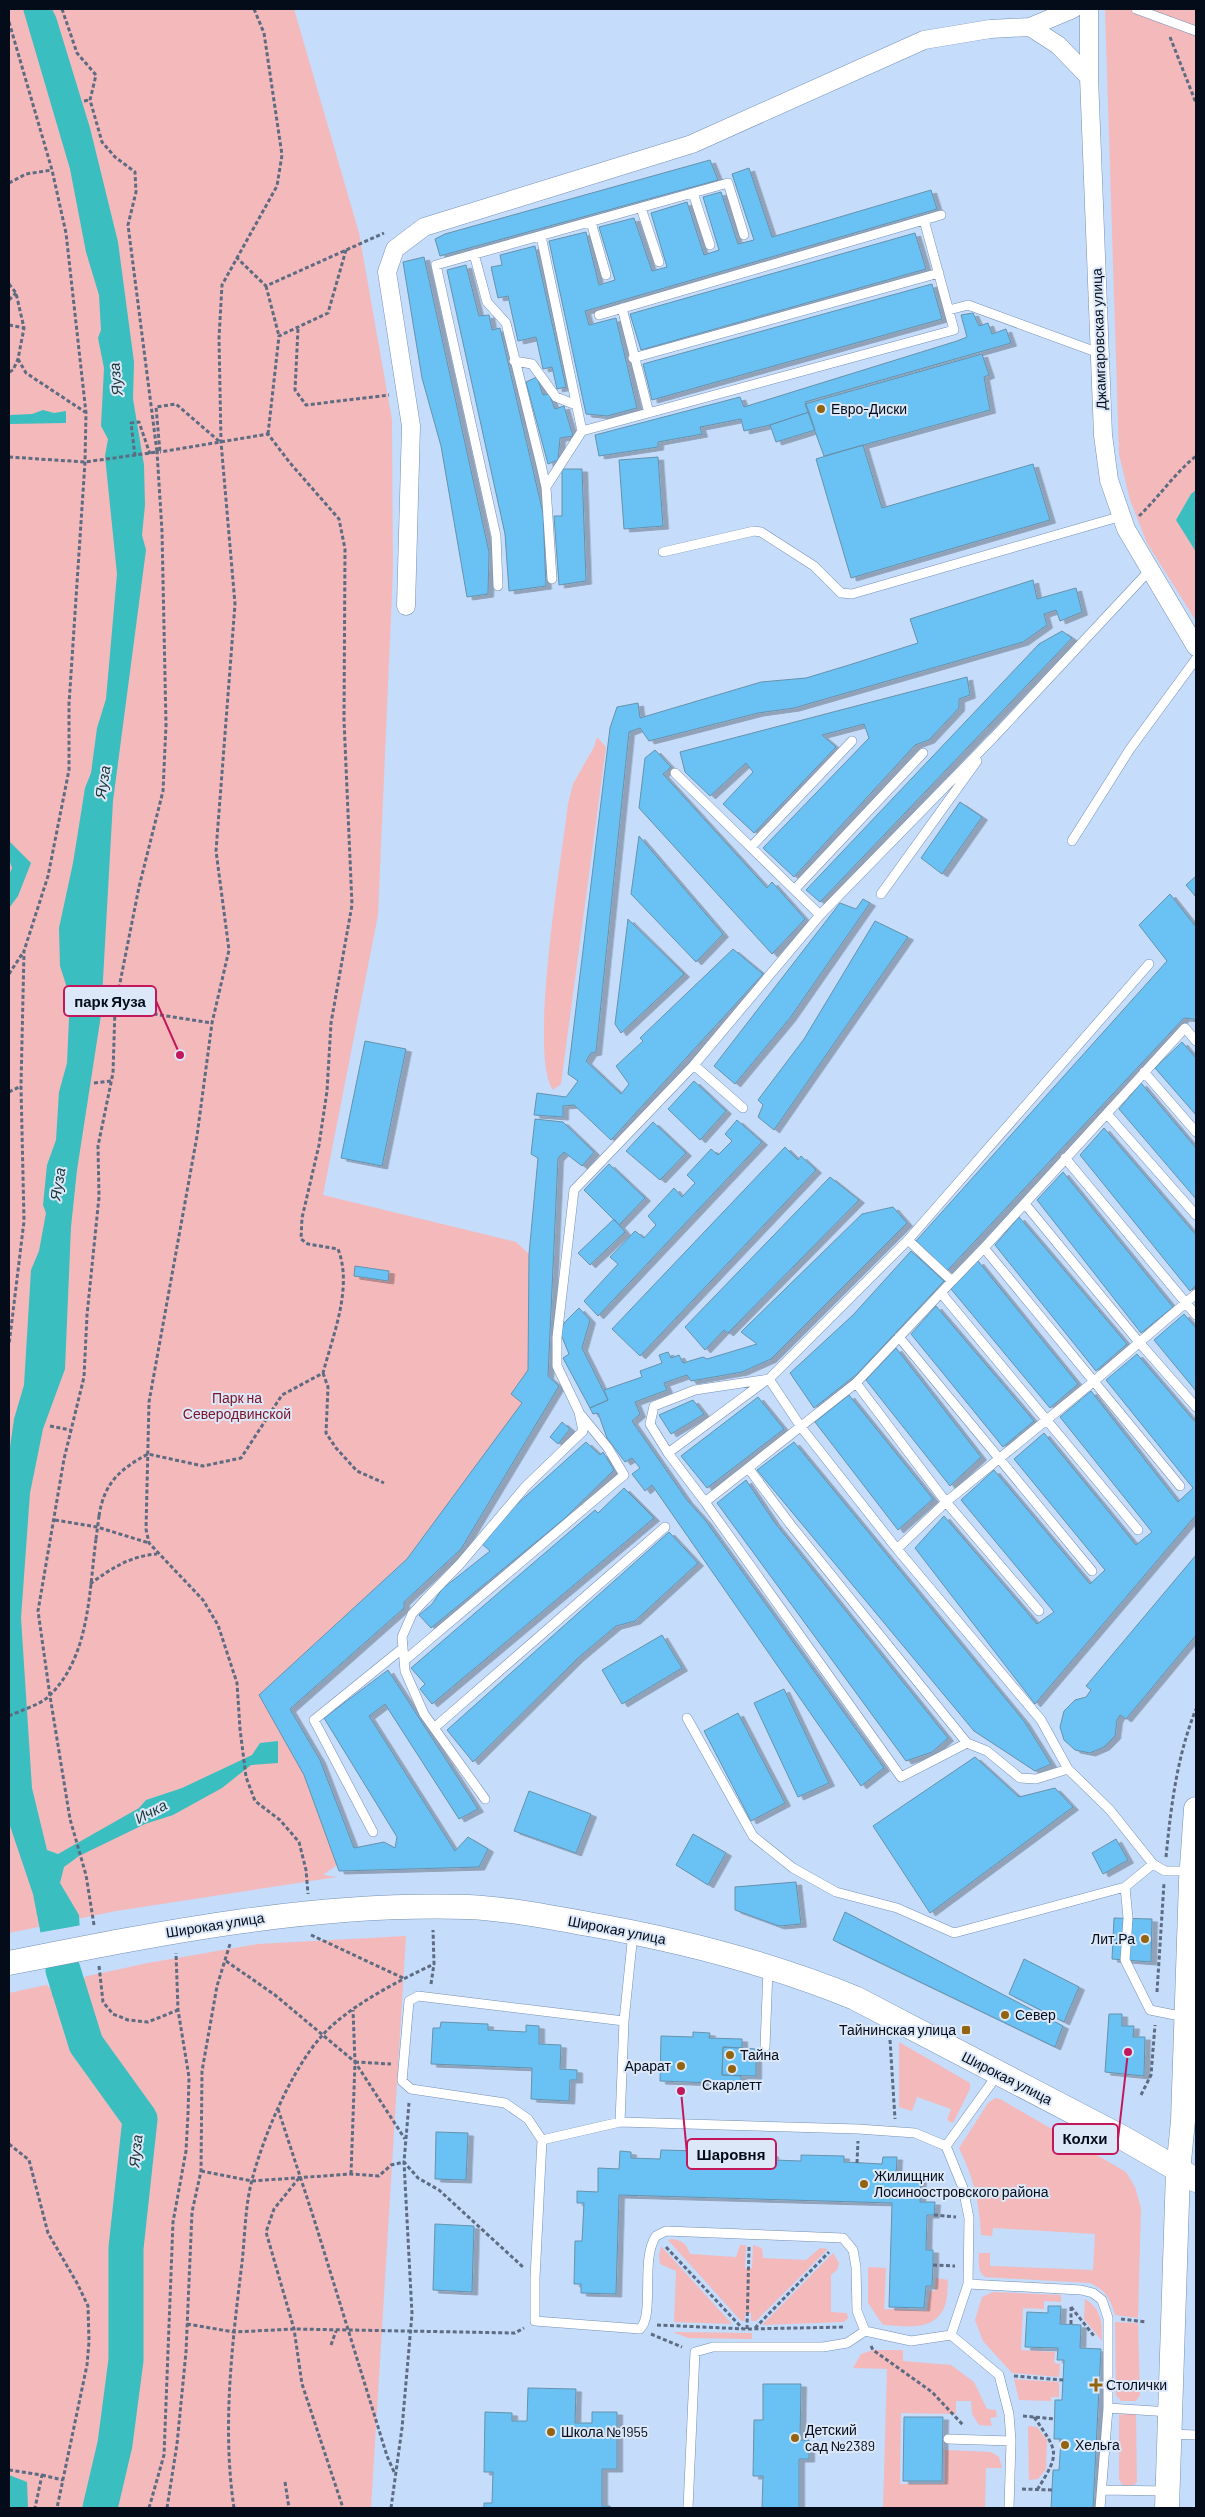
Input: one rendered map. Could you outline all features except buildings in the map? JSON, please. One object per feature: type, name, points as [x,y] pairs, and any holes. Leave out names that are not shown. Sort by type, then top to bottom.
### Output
[{"type":"main road","points":[[1167,2500],[1170,2423],[1187,2176],[1183,2121],[1190,2026],[1192,1871],[1196,1809]]},
{"type":"main road","name":"Широкая улица","points":[[9,1963],[133,1938],[222,1923],[309,1912],[470,1907],[556,1918],[633,1932],[768,1966],[855,1998],[1125,2139],[1187,2176]]},
{"type":"street","points":[[406,606],[410,426],[387,272],[395,249],[424,227],[692,144],[924,40],[990,29],[1030,28],[1073,9]]},
{"type":"street","name":"Джамгаровская улица","points":[[1089,9],[1089,77],[1099,353],[1103,435],[1110,480],[1124,522],[1149,571],[1196,647]]},
{"type":"street","points":[[1030,28],[1058,45],[1089,77]]},
{"type":"lane","points":[[1136,9],[1196,31]]},
{"type":"lane","points":[[498,586],[496,536],[436,265],[728,183],[744,235]]},
{"type":"lane","points":[[693,193],[710,245]]},
{"type":"lane","points":[[641,208],[659,262]]},
{"type":"lane","points":[[598,316],[941,215]]},
{"type":"lane","points":[[546,487],[582,431],[954,330],[924,220]]},
{"type":"lane","points":[[591,222],[606,275]]},
{"type":"lane","points":[[541,236],[582,431]]},
{"type":"lane","points":[[474,254],[487,302],[506,322],[546,487],[552,579]]},
{"type":"lane","points":[[633,358],[939,273]]},
{"type":"lane","points":[[949,310],[968,305],[1099,353]]},
{"type":"lane","points":[[622,308],[633,358],[649,413]]},
{"type":"lane","points":[[514,361],[532,364],[556,396],[576,405]]},
{"type":"lane","points":[[663,552],[754,531],[761,532],[814,566],[837,590],[852,594],[1124,522]]},
{"type":"lane","points":[[404,1661],[624,1475],[608,1448],[579,1412],[557,1366],[557,1337],[574,1190],[694,1064],[820,915],[994,737],[1149,571]]},
{"type":"lane","points":[[1072,841],[1130,749],[1196,659]]},
{"type":"lane","points":[[881,894],[994,737]]},
{"type":"lane","points":[[751,847],[852,740]]},
{"type":"lane","points":[[795,890],[922,753]]},
{"type":"lane","points":[[676,774],[820,915]]},
{"type":"lane","points":[[668,1453],[769,1378],[908,1240],[1149,964]]},
{"type":"lane","points":[[705,1502],[856,1383],[1025,1204],[1185,1028],[1196,1041]]},
{"type":"lane","points":[[694,1064],[743,1108]]},
{"type":"lane","points":[[1144,1072],[1196,1132]]},
{"type":"lane","points":[[1107,1114],[1196,1215]]},
{"type":"lane","points":[[1065,1158],[1196,1315]]},
{"type":"lane","points":[[1025,1204],[1138,1341],[1196,1407]]},
{"type":"lane","points":[[908,1240],[952,1281]]},
{"type":"lane","points":[[984,1248],[1180,1486]]},
{"type":"lane","points":[[941,1293],[1138,1530]]},
{"type":"lane","points":[[898,1549],[946,1502],[1093,1382],[1138,1341],[1196,1294]]},
{"type":"lane","points":[[899,1337],[1092,1571]]},
{"type":"lane","points":[[769,1378],[800,1427],[898,1549],[1041,1720],[1068,1769],[1110,1810],[1153,1864],[1165,1871],[1192,1871]]},
{"type":"lane","points":[[769,1378],[695,1390],[654,1406],[650,1424],[668,1453],[901,1777],[968,1743]]},
{"type":"lane","points":[[856,1383],[946,1502],[1039,1611]]},
{"type":"lane","points":[[485,1799],[424,1714],[405,1672],[402,1637],[412,1614],[460,1564],[526,1486],[583,1431],[579,1412]]},
{"type":"lane","points":[[749,1468],[790,1524],[968,1743],[987,1751],[1020,1778],[1036,1779],[1068,1769]]},
{"type":"lane","points":[[434,1728],[665,1527]]},
{"type":"lane","points":[[373,1832],[314,1720],[403,1648]]},
{"type":"lane","points":[[687,1718],[753,1836],[793,1868],[836,1892],[897,1908],[954,1933],[1125,1887],[1153,1864]]},
{"type":"lane","points":[[1125,1887],[1128,1918],[1125,1960],[1150,2010],[1190,2026]]},
{"type":"lane","points":[[620,2122],[624,2022],[633,1932]]},
{"type":"lane","points":[[764,2047],[768,1966]]},
{"type":"lane","points":[[624,2022],[429,1997],[418,1996],[408,2001],[402,2081],[411,2089],[505,2103],[528,2119],[542,2140],[535,2278],[535,2321],[642,2327],[648,2252],[656,2236],[666,2232],[843,2238],[853,2250],[856,2267],[857,2311],[864,2329]]},
{"type":"lane","points":[[946,2146],[998,2074]]},
{"type":"lane","points":[[542,2140],[620,2122],[858,2129],[915,2134],[946,2146],[963,2188],[969,2218],[968,2284],[951,2335]]},
{"type":"lane","points":[[968,2284],[1072,2290],[1092,2293],[1102,2300],[1108,2318],[1108,2408],[1100,2508]]},
{"type":"lane","points":[[864,2329],[911,2341],[951,2335],[999,2375],[1009,2414],[1011,2441],[1009,2508]]},
{"type":"lane","points":[[688,2508],[695,2352],[713,2347],[823,2347],[847,2343],[864,2329]]},
{"type":"lane","points":[[1108,2408],[1170,2423],[1196,2435]]},
{"type":"lane","points":[[948,2439],[1011,2441]]},
{"type":"lane","points":[[1102,2490],[1167,2500]]},
{"type":"path","points":[[62,9],[77,53],[96,75],[90,100],[102,142],[116,157],[135,172],[136,192],[128,225],[159,452]]},
{"type":"path","points":[[254,9],[264,33],[282,155],[276,186],[222,285],[219,338],[221,442],[235,604],[216,851],[229,950],[212,1023],[197,1136],[149,1402],[146,1529],[148,1542],[157,1554],[204,1600],[218,1625],[237,1683],[246,1777],[255,1800],[280,1820],[300,1842],[305,1862],[311,1935],[403,1978]]},
{"type":"path","points":[[1164,20],[1196,103]]},
{"type":"path","points":[[9,22],[52,170],[66,233],[86,413],[85,462],[69,704],[68,770],[48,876],[24,951],[9,974]]},
{"type":"path","points":[[84,101],[90,100]]},
{"type":"path","points":[[9,184],[26,174],[52,170]]},
{"type":"path","points":[[266,286],[367,240]]},
{"type":"path","points":[[279,336],[328,314],[346,250]]},
{"type":"path","points":[[236,257],[266,286],[279,336],[268,434],[290,463],[339,519],[345,549],[344,720],[352,905],[332,1023],[327,1091],[319,1145],[302,1218],[301,1239],[308,1244],[338,1249],[343,1262],[342,1299],[323,1373],[328,1387],[326,1433],[336,1448],[357,1470],[384,1483]]},
{"type":"path","points":[[9,284],[16,293],[24,328],[18,359],[9,372]]},
{"type":"path","points":[[9,300],[16,293]]},
{"type":"path","points":[[9,325],[24,328]]},
{"type":"path","points":[[298,329],[295,390],[306,405],[406,393]]},
{"type":"path","points":[[18,359],[26,373],[86,413]]},
{"type":"path","points":[[94,1924],[86,1875],[70,1819],[38,1612],[70,1430],[84,1377],[87,1315],[99,1197],[98,1146],[110,1081],[115,1008],[139,887],[163,791],[166,725],[161,512],[156,407],[176,404],[221,442]]},
{"type":"path","points":[[135,456],[131,423],[139,422],[150,454]]},
{"type":"path","points":[[9,456],[85,462],[99,461],[268,434]]},
{"type":"path","points":[[1124,522],[1154,502],[1177,472],[1196,456]]},
{"type":"path","points":[[9,1345],[24,1221],[21,1086],[24,951]]},
{"type":"path","points":[[115,1008],[212,1023]]},
{"type":"path","points":[[94,1083],[110,1081]]},
{"type":"path","points":[[9,1092],[21,1086]]},
{"type":"path","points":[[9,1716],[50,1696],[75,1660],[86,1617],[101,1505],[110,1482],[129,1464],[148,1454],[203,1466],[241,1458],[282,1395],[323,1373]]},
{"type":"path","points":[[50,1426],[70,1430]]},
{"type":"path","points":[[55,1520],[97,1528],[148,1542]]},
{"type":"path","points":[[90,1584],[121,1563],[139,1555],[157,1554]]},
{"type":"path","points":[[1141,2095],[1150,2075],[1170,1813],[1184,1740],[1196,1710]]},
{"type":"path","points":[[429,1997],[434,1964],[433,1930]]},
{"type":"path","points":[[167,2508],[177,2444],[187,2324],[191,2220],[201,2171],[202,2071],[217,1986],[231,1942]]},
{"type":"path","points":[[150,2508],[164,2455],[173,2222],[186,2151],[189,2077],[178,2010],[176,1949]]},
{"type":"path","points":[[226,1961],[275,1995],[321,2036],[355,2062],[405,2139]]},
{"type":"path","points":[[234,2508],[228,2473],[234,2332],[252,2181],[278,2109],[301,2061],[321,2036],[353,2010],[403,1978],[434,1964]]},
{"type":"path","points":[[103,2002],[113,2014],[128,2020],[148,2022],[178,2010]]},
{"type":"path","points":[[351,2174],[355,2062],[353,2010]]},
{"type":"path","points":[[890,2035],[896,2132]]},
{"type":"path","points":[[355,2062],[402,2065]]},
{"type":"path","points":[[391,2508],[402,2428],[409,2330],[412,2314],[404,2162],[411,2089]]},
{"type":"path","points":[[278,2109],[314,2219],[340,2310],[349,2331],[386,2456],[396,2475]]},
{"type":"path","points":[[857,2163],[858,2129]]},
{"type":"path","points":[[9,2144],[29,2160],[48,2233],[88,2306],[89,2342],[87,2365],[57,2508]]},
{"type":"path","points":[[201,2171],[252,2181],[351,2174],[379,2176],[391,2165],[404,2162]]},
{"type":"path","points":[[404,2162],[418,2178],[438,2190],[491,2236],[535,2278]]},
{"type":"path","points":[[300,2177],[274,2209],[266,2232],[294,2329],[302,2384],[343,2508]]},
{"type":"path","points":[[934,2215],[969,2218]]},
{"type":"path","points":[[656,2236],[742,2328]]},
{"type":"path","points":[[747,2328],[749,2236]]},
{"type":"path","points":[[754,2328],[843,2238]]},
{"type":"path","points":[[933,2265],[955,2266]]},
{"type":"path","points":[[1071,2324],[1072,2290]]},
{"type":"path","points":[[1071,2307],[1108,2352]]},
{"type":"path","points":[[1108,2318],[1146,2322]]},
{"type":"path","points":[[187,2324],[234,2332],[294,2329],[515,2333],[535,2321]]},
{"type":"path","points":[[642,2327],[864,2329],[873,2350],[932,2392],[954,2418],[981,2440]]},
{"type":"path","points":[[642,2327],[695,2352]]},
{"type":"path","points":[[331,2345],[336,2330]]},
{"type":"path","points":[[999,2375],[1063,2380]]},
{"type":"path","points":[[1009,2414],[1054,2420]]},
{"type":"path","points":[[1034,2417],[1054,2446],[1054,2464],[1037,2490]]},
{"type":"path","points":[[9,2470],[63,2480]]},
{"type":"path","points":[[35,2508],[42,2475]]},
{"type":"path","points":[[285,2482],[289,2508]]},
{"type":"path","points":[[1010,2488],[1052,2490]]},
{"type":"green space","name":"Парк на Северодвинской","points":[[9,9],[294,9],[359,233],[392,420],[393,570],[378,915],[323,1195],[516,1242],[529,1254],[528,1370],[511,1394],[522,1403],[407,1559],[259,1695],[304,1775],[337,1865],[323,1875],[337,1877],[116,1911],[9,1933]]},
{"type":"green space","points":[[1105,9],[1196,9],[1196,621],[1147,543],[1130,500],[1119,454]]},
{"type":"green space","points":[[597,737],[606,747],[561,1084],[553,1090],[546,1070],[544,1038],[545,998],[554,908],[568,804],[573,784],[594,747]]},
{"type":"green space","points":[[406,1936],[371,2508],[9,2508],[9,1993],[148,1963],[258,1944]]},
{"type":"green space","points":[[899,2042],[970,2083],[970,2089],[953,2123],[947,2120],[951,2109],[917,2097],[912,2111],[899,2107]]},
{"type":"green space","points":[[995,2098],[1000,2099],[1126,2172],[1135,2187],[1141,2208],[1138,2318],[1115,2315],[1107,2296],[1090,2283],[985,2277],[982,2275],[979,2266],[979,2253],[990,2253],[990,2266],[1093,2270],[1095,2234],[993,2228],[992,2236],[981,2235],[975,2190],[959,2148],[988,2103]]},
{"type":"green space","points":[[672,2239],[684,2243],[690,2254],[736,2257],[740,2245],[746,2245],[745,2268],[752,2268],[753,2245],[762,2248],[763,2258],[806,2260],[820,2248],[828,2249],[756,2321],[751,2321],[751,2313],[745,2313],[745,2321],[741,2321],[668,2240]]},
{"type":"green space","points":[[661,2246],[732,2324],[674,2322],[676,2271],[660,2264]]},
{"type":"green space","points":[[833,2253],[839,2263],[837,2270],[831,2275],[831,2312],[847,2313],[848,2318],[844,2322],[762,2325]]},
{"type":"green space","points":[[868,2267],[886,2268],[884,2309],[927,2311],[930,2291],[935,2291],[936,2278],[948,2280],[947,2298],[944,2308],[939,2316],[926,2324],[918,2326],[883,2325],[868,2303]]},
{"type":"green space","points":[[993,2292],[1061,2295],[1061,2302],[1044,2301],[1044,2309],[1023,2308],[1021,2350],[1055,2352],[1054,2363],[1060,2364],[1059,2377],[1012,2373],[983,2341],[975,2320],[982,2297]]},
{"type":"green space","points":[[1085,2299],[1098,2312],[1102,2328],[1102,2341],[1084,2319]]},
{"type":"green space","points":[[1115,2322],[1138,2323],[1140,2395],[1136,2401],[1121,2401],[1116,2395]]},
{"type":"green space","points":[[673,2332],[752,2333],[752,2339],[688,2338]]},
{"type":"green space","points":[[873,2350],[903,2350],[903,2361],[951,2365],[974,2382],[987,2409],[996,2410],[997,2417],[990,2418],[992,2426],[979,2425],[972,2414],[971,2401],[956,2401],[956,2414],[901,2413],[900,2484],[945,2484],[945,2450],[991,2452],[999,2457],[1002,2468],[986,2468],[985,2508],[883,2508],[887,2369],[853,2368],[861,2354]]},
{"type":"green space","points":[[1014,2379],[1059,2382],[1059,2397],[1051,2397],[1051,2401],[1019,2400]]},
{"type":"green space","points":[[1136,2412],[1137,2482],[1134,2485],[1123,2486],[1119,2479],[1119,2415]]},
{"type":"green space","points":[[1028,2426],[1037,2427],[1047,2440],[1046,2469],[1038,2479],[1029,2480]]},
{"type":"water","name":"Ичка","points":[[23,9],[52,9],[56,17],[90,128],[118,242],[134,362],[133,399],[144,465],[145,505],[142,535],[146,550],[113,801],[101,1015],[77,1170],[71,1227],[65,1369],[43,1429],[30,1493],[21,1618],[32,1788],[47,1850],[58,1854],[139,1808],[146,1800],[182,1788],[252,1755],[260,1743],[278,1741],[278,1763],[251,1765],[222,1788],[173,1815],[145,1824],[79,1856],[64,1867],[60,1883],[79,1915],[84,2003],[77,2019],[53,1997],[33,1894],[9,1823],[9,1454],[14,1419],[24,1385],[31,1270],[39,1251],[46,1213],[43,1205],[47,1165],[56,1140],[59,1092],[67,1063],[70,997],[60,966],[59,928],[73,863],[85,788],[91,773],[97,728],[106,699],[117,574],[105,456],[108,439],[101,426],[104,368],[98,338],[101,330],[99,295],[86,252],[70,169]]},
{"type":"water","points":[[43,410],[54,413],[66,411],[66,423],[9,424],[9,415],[32,414]]},
{"type":"water","points":[[1196,490],[1196,552],[1176,520],[1191,494]]},
{"type":"water","points":[[9,841],[31,863],[18,896],[9,908],[9,875],[12,868],[9,859]]},
{"type":"water","points":[[9,2475],[27,2482],[28,2508],[9,2508]]},
{"type":"pier","points":[[82,1925],[85,1978],[48,1987],[37,1933]]},
{"type":"waterway","name":"Яуза","points":[[63,1970],[86,2044],[140,2119],[126,2248],[126,2360],[115,2444],[100,2508]]},
{"type":"place","name":"Евро-Диски","points":[[821,409]]},
{"type":"place","name":"парк Яуза","points":[[180,1055]]},
{"type":"place","name":"Лит.Ра","points":[[1145,1939]]},
{"type":"place","name":"Север","points":[[1005,2015]]},
{"type":"place","name":"Тайнинская улица","points":[[966,2030]]},
{"type":"place","name":"Колхи","points":[[1128,2052]]},
{"type":"place","name":"Тайна","points":[[730,2055]]},
{"type":"place","name":"Арарат","points":[[681,2066]]},
{"type":"place","name":"Скарлетт","points":[[732,2069]]},
{"type":"place","name":"Шаровня","points":[[681,2091]]},
{"type":"place","name":"Жилищник Лосиноостровского района","points":[[864,2184]]},
{"type":"place","name":"Столички","points":[[1096,2385]]},
{"type":"place","name":"Школа №1955","points":[[551,2432]]},
{"type":"place","name":"Детский сад №2389","points":[[795,2438]]},
{"type":"place","name":"Хельга","points":[[1065,2445]]}]
